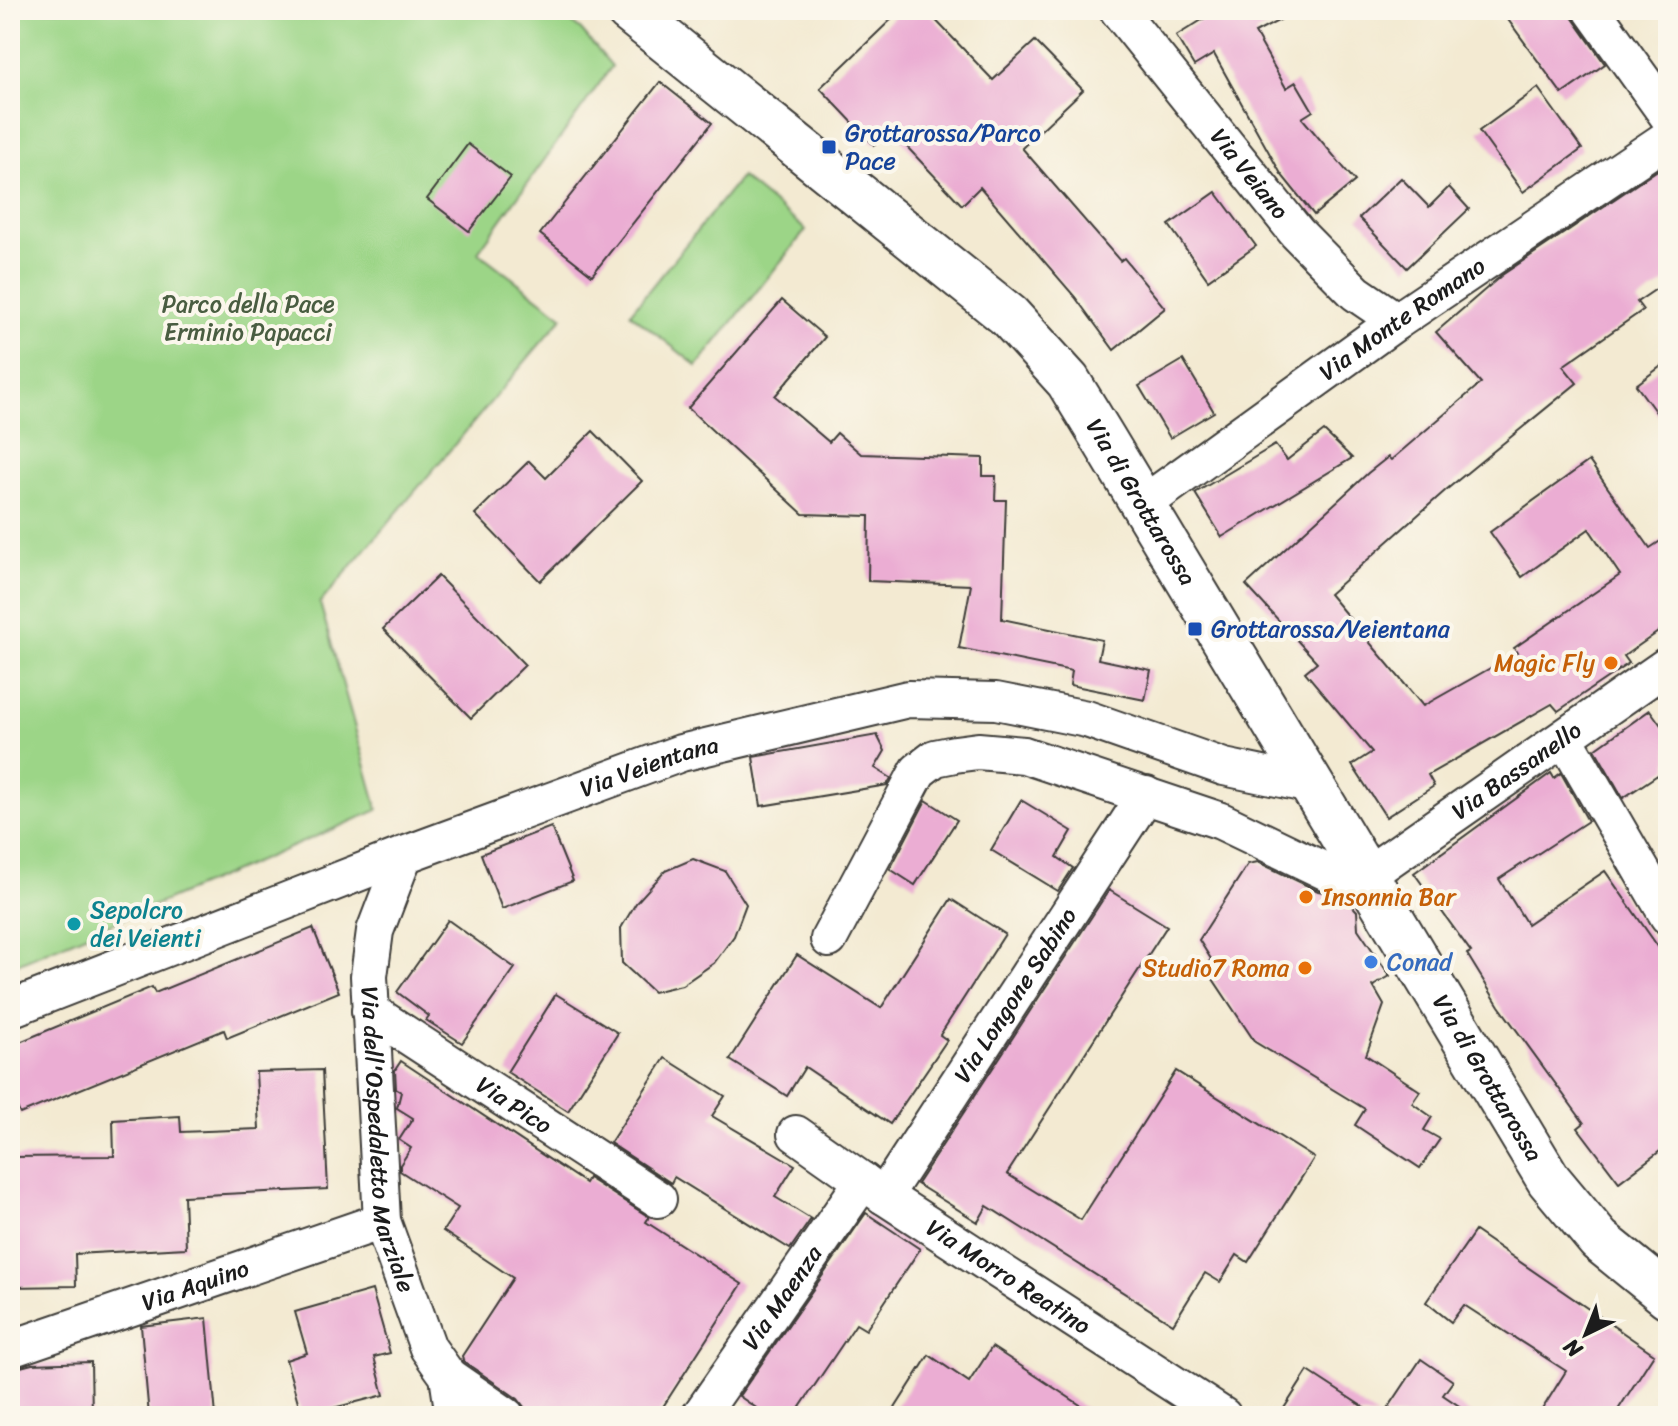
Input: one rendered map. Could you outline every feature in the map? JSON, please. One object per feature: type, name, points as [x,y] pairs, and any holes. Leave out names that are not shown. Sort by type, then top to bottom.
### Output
[{"type":"street","name":"Via di Grottarossa","points":[[628,10],[1009,316],[1068,381],[1549,1180],[1599,1240],[1668,1296]]},
{"type":"street","name":"Via Veiano","points":[[1118,10],[1297,233],[1356,293],[1397,321]]},
{"type":"street","points":[[1592,10],[1668,116]]},
{"type":"street","name":"Via Monte Romano","points":[[1142,505],[1397,321],[1668,138]]},
{"type":"street","name":"Via Bassanello","points":[[1364,877],[1668,665]]},
{"type":"street","name":"Via Veientana","points":[[10,1009],[404,855],[681,753],[908,699],[996,701],[1087,719],[1224,767],[1311,785]]},
{"type":"street","points":[[1565,739],[1668,916]]},
{"type":"street","points":[[829,939],[918,771],[935,758],[978,751],[1024,755],[1221,821],[1327,872],[1364,877]]},
{"type":"street","name":"Via Longone Sabino","points":[[873,1188],[1146,795]]},
{"type":"street","name":"Via dell'Ospedaletto Marziale","points":[[404,855],[375,931],[369,976],[382,1221],[428,1348],[448,1376],[454,1416]]},
{"type":"street","name":"Via Pico","points":[[370,1011],[658,1199]]},
{"type":"street","name":"Via Morro Reatino","points":[[796,1134],[873,1188],[1223,1416]]},
{"type":"street","name":"Via Maenza","points":[[700,1416],[873,1188]]},
{"type":"street","name":"Via Aquino","points":[[10,1349],[382,1221]]},
{"type":"street","points":[[448,1376],[506,1416]]},
{"type":"green space","name":"Parco della Pace Erminio Papacci","points":[[10,10],[556,10],[581,30],[612,66],[478,252],[563,317],[320,603],[378,810],[10,967]]},
{"type":"green space","points":[[741,177],[806,230],[697,366],[630,313]]},
{"type":"building","points":[[901,10],[926,10],[993,80],[1035,41],[1083,90],[1022,148],[1120,261],[1124,258],[1165,308],[1114,350],[1075,297],[980,187],[962,205],[890,129],[874,145],[820,88]]},
{"type":"building","points":[[1218,10],[1299,10],[1255,33],[1286,88],[1296,82],[1313,111],[1302,118],[1355,181],[1314,215],[1281,174],[1214,54],[1194,66],[1176,36]]},
{"type":"building","points":[[1501,10],[1567,10],[1605,64],[1562,94]]},
{"type":"building","points":[[660,82],[712,123],[592,275],[540,234]]},
{"type":"building","points":[[1538,88],[1582,149],[1523,192],[1479,131]]},
{"type":"building","points":[[468,144],[511,177],[469,231],[427,199]]},
{"type":"building","points":[[1668,163],[1668,281],[1637,302],[1643,310],[1563,366],[1577,383],[1446,490],[1329,594],[1423,706],[1517,653],[1514,648],[1620,575],[1589,529],[1522,577],[1490,532],[1589,461],[1650,548],[1668,536],[1668,625],[1624,656],[1629,663],[1558,711],[1552,704],[1428,775],[1434,786],[1386,817],[1352,765],[1372,752],[1305,672],[1317,662],[1246,585],[1368,473],[1388,457],[1391,460],[1481,383],[1436,332],[1502,275]]},
{"type":"building","points":[[1401,178],[1429,207],[1449,187],[1469,209],[1407,268],[1359,218]]},
{"type":"building","points":[[1216,192],[1256,246],[1208,280],[1169,225]]},
{"type":"building","points":[[782,300],[825,337],[775,396],[829,442],[837,433],[861,454],[983,458],[983,476],[996,476],[995,500],[1006,500],[1002,619],[1102,640],[1098,659],[1151,670],[1145,700],[1070,685],[1072,671],[959,648],[971,585],[868,581],[869,516],[803,514],[688,408]]},
{"type":"building","points":[[1183,360],[1214,412],[1170,438],[1139,386]]},
{"type":"building","points":[[1668,361],[1668,429],[1636,385]]},
{"type":"building","points":[[593,431],[642,481],[540,581],[475,514],[529,461],[546,478]]},
{"type":"building","points":[[1324,431],[1352,458],[1222,537],[1195,493],[1275,445],[1287,460]]},
{"type":"building","points":[[438,576],[525,665],[471,718],[383,629]]},
{"type":"building","points":[[1650,710],[1668,735],[1668,768],[1623,798],[1595,749]]},
{"type":"building","points":[[877,735],[885,751],[875,768],[891,778],[887,785],[761,806],[753,757]]},
{"type":"building","points":[[1551,773],[1554,778],[1561,773],[1588,821],[1499,879],[1527,924],[1605,871],[1668,961],[1668,1145],[1619,1182],[1578,1128],[1584,1123],[1499,1006],[1467,954],[1471,952],[1414,873]]},
{"type":"building","points":[[926,800],[957,820],[915,885],[890,869]]},
{"type":"building","points":[[1021,800],[1072,831],[1057,857],[1073,868],[1058,891],[991,850]]},
{"type":"building","points":[[551,827],[573,881],[502,909],[481,854]]},
{"type":"building","points":[[693,859],[725,871],[746,904],[734,936],[714,963],[682,985],[653,992],[622,963],[621,928],[636,903],[665,871]]},
{"type":"building","points":[[1258,862],[1318,891],[1342,895],[1357,911],[1358,929],[1390,976],[1373,986],[1384,1005],[1366,1055],[1420,1091],[1412,1103],[1432,1117],[1424,1130],[1440,1139],[1420,1168],[1355,1125],[1365,1109],[1255,1042],[1205,967],[1211,959],[1199,940],[1248,864]]},
{"type":"building","points":[[1109,890],[1167,926],[1007,1174],[1081,1220],[1176,1071],[1314,1158],[1248,1262],[1237,1255],[1220,1282],[1205,1273],[1173,1324],[987,1206],[978,1222],[917,1184]]},
{"type":"building","points":[[951,899],[1005,934],[940,1035],[947,1040],[890,1124],[805,1067],[787,1096],[730,1060],[797,955],[881,1008]]},
{"type":"building","points":[[448,920],[515,968],[462,1043],[426,1020],[429,1016],[397,992]]},
{"type":"building","points":[[313,928],[339,992],[227,1038],[224,1030],[20,1114],[10,1091],[10,1046],[152,987],[155,993]]},
{"type":"building","points":[[556,994],[618,1033],[568,1111],[507,1072]]},
{"type":"building","points":[[665,1058],[725,1096],[712,1116],[795,1165],[775,1197],[811,1219],[790,1249],[674,1177],[671,1183],[610,1143]]},
{"type":"building","points":[[401,1061],[585,1183],[588,1178],[649,1217],[646,1222],[742,1284],[657,1416],[531,1416],[518,1399],[463,1361],[462,1356],[513,1278],[443,1231],[458,1208],[400,1171],[400,1165],[411,1148],[399,1140],[413,1118],[397,1108],[401,1092],[396,1089],[395,1070]]},
{"type":"building","points":[[322,1070],[328,1189],[184,1196],[186,1248],[75,1254],[76,1286],[10,1287],[10,1157],[114,1156],[113,1120],[180,1116],[181,1132],[259,1129],[256,1072]]},
{"type":"building","points":[[866,1213],[920,1249],[866,1330],[856,1324],[794,1416],[768,1416],[739,1396]]},
{"type":"building","points":[[1475,1231],[1654,1354],[1614,1416],[1538,1416],[1566,1371],[1464,1305],[1451,1322],[1426,1302]]},
{"type":"building","points":[[372,1290],[390,1353],[374,1357],[384,1395],[302,1416],[286,1360],[307,1353],[295,1312]]},
{"type":"building","points":[[207,1318],[216,1416],[149,1416],[141,1326]]},
{"type":"building","points":[[992,1347],[1097,1416],[890,1416],[929,1355],[969,1382]]},
{"type":"building","points":[[1421,1359],[1453,1381],[1443,1395],[1474,1416],[1383,1416]]},
{"type":"building","points":[[91,1362],[92,1416],[14,1416],[13,1369],[32,1364]]},
{"type":"building","points":[[1308,1371],[1377,1416],[1279,1416]]},
{"type":"place","name":"Grottarossa/Parco Pace","points":[[829,147]]},
{"type":"place","name":"Grottarossa/Veientana","points":[[1195,629]]},
{"type":"place","name":"Magic Fly","points":[[1611,663]]},
{"type":"place","name":"Insonnia Bar","points":[[1306,897]]},
{"type":"place","name":"Sepolcro dei Veienti","points":[[74,924]]},
{"type":"place","name":"Conad","points":[[1371,962]]},
{"type":"place","name":"Studio7 Roma","points":[[1305,968]]}]
